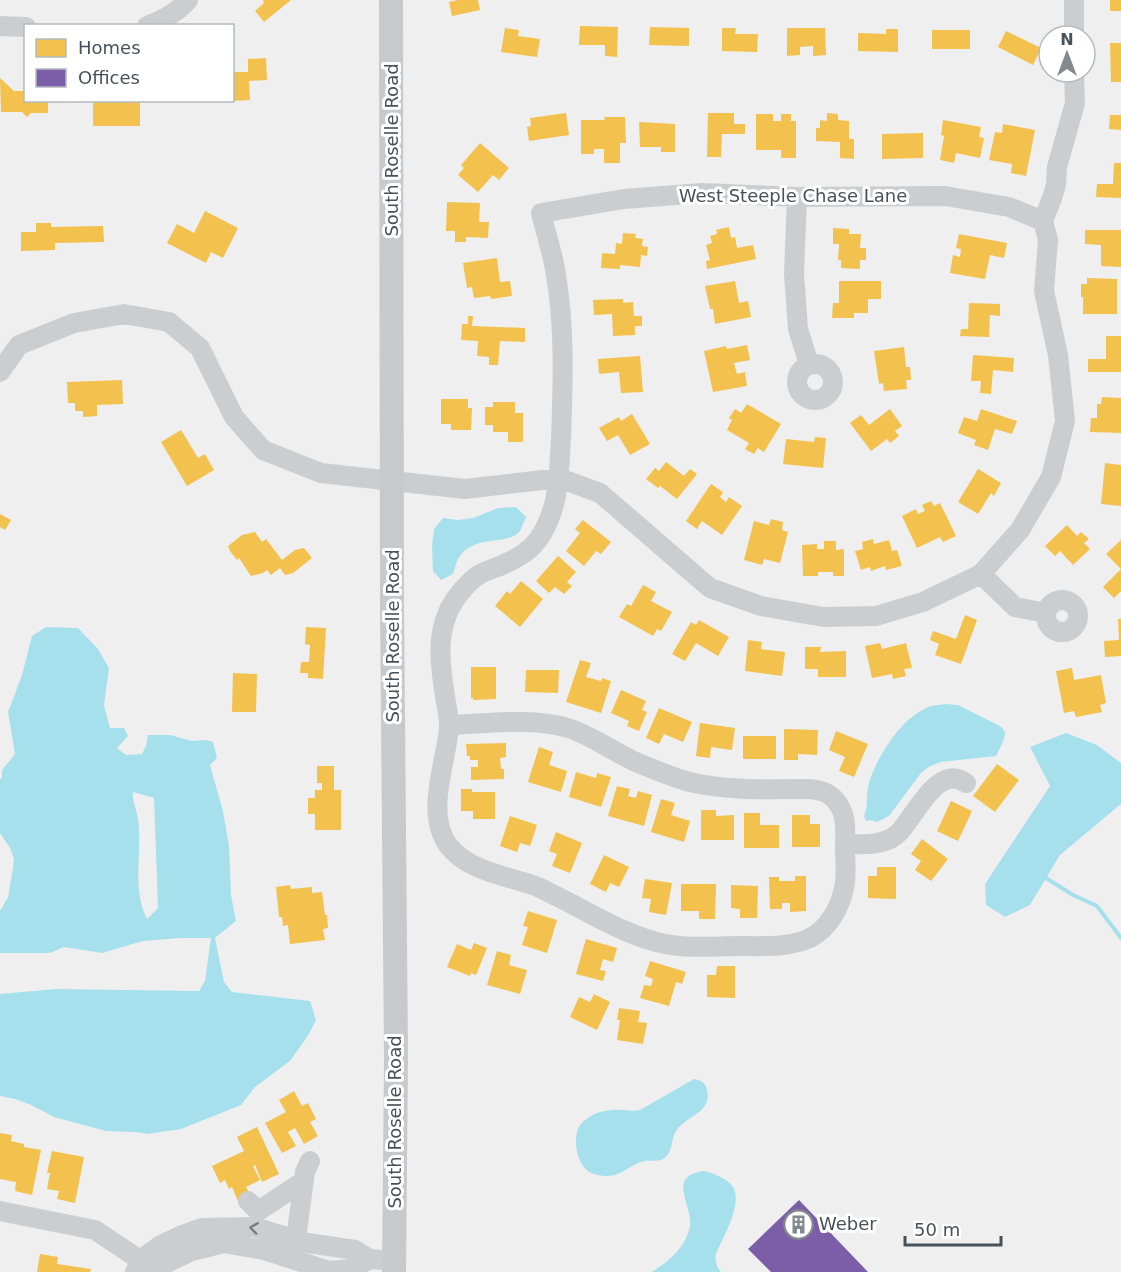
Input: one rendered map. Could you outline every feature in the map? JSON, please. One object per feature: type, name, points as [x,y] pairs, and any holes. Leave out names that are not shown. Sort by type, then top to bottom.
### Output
[{"type":"main road","name":"South Roselle Road","points":[[391,0],[392,603],[396,1057],[394,1267]]},
{"type":"street","points":[[1074,0],[1074,24]]},
{"type":"street","points":[[152,24],[164,19],[185,3]]},
{"type":"street","points":[[0,26],[24,27]]},
{"type":"street","points":[[0,372],[9,343],[74,323],[124,314],[169,322],[200,348],[234,417],[263,450],[321,473],[465,489],[559,478],[600,493],[710,588],[761,606],[823,617],[876,616],[923,602],[981,574],[1020,530],[1051,477],[1065,421],[1058,355],[1044,291],[1048,240],[1043,221],[1054,192],[1058,167],[1075,103],[1074,84]]},
{"type":"street","name":"West Steeple Chase Lane","points":[[559,478],[563,348],[556,274],[542,213],[624,199],[702,193],[796,197],[945,196],[1009,207],[1043,221]]},
{"type":"street","points":[[796,197],[795,274],[798,329],[809,364]]},
{"type":"street","points":[[449,725],[547,723],[570,728],[636,762],[692,783],[736,789],[820,790],[834,799],[844,816],[845,885],[834,916],[812,937],[793,944],[687,946],[667,944],[628,932],[539,888],[477,866],[447,844],[437,813],[449,725],[439,663],[442,627],[450,607],[476,576],[518,558],[533,547],[544,531],[551,514],[559,478]]},
{"type":"street","points":[[981,574],[1015,607],[1046,613]]},
{"type":"street","points":[[845,844],[887,841],[897,835],[922,800],[941,783],[952,779],[966,783]]},
{"type":"street","points":[[267,1194],[304,1168],[302,1241],[308,1268]]},
{"type":"street","points":[[0,1211],[95,1230],[138,1266],[158,1267],[192,1251],[224,1243],[264,1250],[308,1268],[329,1271],[352,1269],[370,1259]]},
{"type":"street","points":[[138,1266],[161,1245],[202,1228],[254,1227],[302,1241],[355,1250],[370,1259],[394,1267]]},
{"type":"water","points":[[516,507],[526,517],[520,531],[515,535],[483,542],[467,549],[459,558],[453,574],[441,580],[433,571],[434,529],[443,518],[458,520],[473,518],[498,508]]},
{"type":"water","points":[[46,627],[78,628],[98,649],[109,668],[104,705],[110,728],[124,728],[128,736],[117,748],[126,755],[142,754],[148,735],[170,735],[192,741],[213,742],[217,758],[210,765],[223,811],[229,846],[231,895],[236,921],[215,938],[224,982],[232,992],[310,1001],[316,1020],[290,1061],[255,1087],[241,1105],[181,1129],[148,1134],[106,1131],[54,1117],[31,1105],[0,1096],[0,994],[56,989],[199,991],[205,981],[211,938],[143,941],[102,953],[64,947],[50,953],[0,953],[0,911],[8,897],[14,859],[0,833],[0,780],[2,770],[15,754],[8,712],[22,675],[32,636]],"holes":[[[133,792],[154,798],[158,908],[147,919],[142,907],[138,882],[139,832]]]},
{"type":"water","points":[[945,704],[958,705],[1000,726],[1005,731],[996,756],[941,762],[930,766],[921,773],[889,816],[877,822],[866,821],[864,816],[870,780],[887,745],[904,724],[924,709]]},
{"type":"water","points":[[1066,733],[1097,745],[1121,763],[1121,804],[1060,855],[1030,905],[1005,917],[986,905],[985,884],[1050,786],[1030,747]]},
{"type":"water","points":[[694,1079],[706,1085],[708,1097],[706,1104],[676,1131],[666,1157],[644,1161],[611,1176],[589,1172],[581,1163],[576,1136],[583,1122],[594,1114],[606,1111],[640,1110]]},
{"type":"water","points":[[705,1171],[727,1181],[733,1187],[735,1194],[734,1211],[716,1254],[716,1263],[721,1272],[652,1272],[670,1258],[685,1240],[690,1218],[683,1185],[686,1178]]},
{"type":"building: Homes","points":[[263,0],[291,0],[264,22],[255,11],[264,3]]},
{"type":"building: Homes","points":[[478,0],[480,10],[452,16],[449,2]]},
{"type":"building: Homes","points":[[1110,0],[1121,0],[1121,11],[1110,11]]},
{"type":"building: Homes","points":[[580,26],[618,27],[617,57],[605,56],[605,45],[579,45]]},
{"type":"building: Homes","points":[[650,27],[689,28],[689,46],[649,45]]},
{"type":"building: Homes","points":[[505,28],[519,30],[518,36],[540,39],[537,57],[501,52]]},
{"type":"building: Homes","points":[[722,28],[736,28],[735,34],[758,34],[757,52],[722,51]]},
{"type":"building: Homes","points":[[787,28],[825,28],[826,55],[813,56],[813,46],[800,47],[800,55],[787,56]]},
{"type":"building: Homes","points":[[886,29],[898,29],[898,52],[858,51],[858,33],[886,34]]},
{"type":"building: Homes","points":[[932,30],[970,30],[970,49],[932,49]]},
{"type":"building: Homes","points":[[1006,31],[1037,46],[1037,56],[1033,65],[998,47]]},
{"type":"building: Homes","points":[[1110,43],[1121,43],[1121,82],[1111,82]]},
{"type":"building: Homes","points":[[266,58],[267,80],[249,81],[250,100],[234,101],[234,72],[248,72],[248,59]]},
{"type":"building: Homes","points":[[0,78],[14,91],[24,91],[24,102],[48,102],[48,113],[31,113],[27,117],[22,112],[1,112]]},
{"type":"building: Homes","points":[[93,102],[140,102],[140,126],[93,126]]},
{"type":"building: Homes","points":[[566,113],[569,135],[529,141],[527,127],[531,126],[530,118]]},
{"type":"building: Homes","points":[[708,113],[734,113],[734,124],[745,124],[745,134],[722,134],[721,157],[707,157]]},
{"type":"building: Homes","points":[[827,113],[838,114],[838,120],[849,121],[849,139],[854,139],[854,159],[840,158],[840,142],[816,141],[816,128],[820,128],[820,120],[827,121]]},
{"type":"building: Homes","points":[[756,114],[773,114],[773,121],[781,121],[781,114],[791,114],[791,121],[796,121],[796,158],[781,158],[781,150],[756,150]]},
{"type":"building: Homes","points":[[1110,115],[1121,115],[1121,130],[1109,129]]},
{"type":"building: Homes","points":[[604,117],[625,117],[626,143],[620,143],[620,163],[604,163],[604,149],[594,149],[594,154],[581,154],[581,120],[605,120]]},
{"type":"building: Homes","points":[[943,120],[981,127],[979,137],[984,138],[980,158],[956,153],[954,163],[940,160],[944,136],[941,135]]},
{"type":"building: Homes","points":[[639,122],[675,124],[675,152],[661,152],[661,147],[640,147]]},
{"type":"building: Homes","points":[[1003,124],[1035,130],[1026,176],[1011,173],[1012,164],[989,160],[995,132],[1002,133]]},
{"type":"building: Homes","points":[[923,133],[923,158],[882,159],[882,134]]},
{"type":"building: Homes","points":[[480,143],[509,168],[499,180],[493,175],[478,192],[458,175],[464,168],[461,165]]},
{"type":"building: Homes","points":[[1114,163],[1121,163],[1121,198],[1096,197],[1097,184],[1113,184]]},
{"type":"building: Homes","points":[[447,202],[480,203],[479,222],[489,222],[488,238],[466,237],[466,242],[455,242],[455,231],[446,231]]},
{"type":"building: Homes","points":[[205,211],[238,228],[223,258],[211,252],[206,263],[167,243],[177,224],[194,233]]},
{"type":"building: Homes","points":[[36,223],[51,223],[51,227],[103,226],[104,242],[55,243],[55,250],[21,251],[21,232],[36,232]]},
{"type":"building: Homes","points":[[729,227],[731,238],[735,237],[737,248],[753,245],[756,259],[707,269],[706,261],[710,260],[706,245],[712,243],[710,236],[717,234],[716,230]]},
{"type":"building: Homes","points":[[833,228],[849,229],[849,234],[861,234],[860,248],[866,248],[866,260],[860,260],[860,269],[841,268],[841,260],[838,260],[839,244],[833,244]]},
{"type":"building: Homes","points":[[1085,230],[1121,230],[1121,267],[1101,266],[1101,245],[1085,244]]},
{"type":"building: Homes","points":[[623,233],[636,234],[635,238],[643,239],[642,246],[648,247],[647,256],[641,255],[640,267],[620,265],[620,269],[601,268],[602,253],[615,254],[616,243],[622,244]]},
{"type":"building: Homes","points":[[959,234],[1007,243],[1004,258],[990,255],[985,279],[950,273],[953,255],[960,257],[961,249],[956,248]]},
{"type":"building: Homes","points":[[497,258],[500,282],[510,281],[512,296],[491,299],[490,296],[474,298],[472,287],[467,288],[463,263]]},
{"type":"building: Homes","points":[[1087,278],[1117,279],[1117,314],[1083,314],[1081,284],[1087,284]]},
{"type":"building: Homes","points":[[735,281],[739,303],[748,301],[751,317],[715,324],[713,309],[710,309],[705,286]]},
{"type":"building: Homes","points":[[839,281],[881,281],[881,299],[868,299],[868,313],[854,313],[854,318],[832,318],[833,303],[839,303]]},
{"type":"building: Homes","points":[[623,299],[623,303],[633,302],[634,316],[642,316],[642,326],[635,326],[635,335],[613,336],[612,314],[594,315],[593,300]]},
{"type":"building: Homes","points":[[969,303],[1000,304],[1000,316],[990,315],[989,337],[960,336],[961,329],[968,329]]},
{"type":"building: Homes","points":[[468,316],[473,316],[472,326],[525,328],[525,342],[500,341],[498,365],[489,365],[489,357],[477,356],[478,341],[461,340],[462,324],[468,324]]},
{"type":"building: Homes","points":[[1106,336],[1121,336],[1121,372],[1088,372],[1088,359],[1106,359]]},
{"type":"building: Homes","points":[[747,345],[750,360],[734,363],[737,374],[745,372],[747,386],[713,392],[704,351],[726,346],[727,349]]},
{"type":"building: Homes","points":[[904,347],[906,367],[910,367],[911,380],[906,380],[907,389],[884,391],[883,383],[879,384],[874,351]]},
{"type":"building: Homes","points":[[973,355],[1014,358],[1013,372],[993,370],[991,394],[980,393],[981,381],[971,381]]},
{"type":"building: Homes","points":[[640,356],[643,392],[621,393],[619,372],[599,374],[598,359]]},
{"type":"building: Homes","points":[[122,380],[123,404],[97,405],[97,416],[83,417],[83,411],[75,411],[75,403],[68,403],[67,382]]},
{"type":"building: Homes","points":[[1102,397],[1121,398],[1121,433],[1090,432],[1091,418],[1097,418],[1097,404],[1101,404]]},
{"type":"building: Homes","points":[[441,399],[468,399],[468,408],[472,408],[471,430],[451,430],[451,424],[441,424]]},
{"type":"building: Homes","points":[[493,402],[515,402],[515,413],[523,413],[523,442],[508,442],[508,432],[493,432],[493,425],[485,425],[485,407],[493,407]]},
{"type":"building: Homes","points":[[747,404],[781,424],[764,452],[758,448],[754,454],[745,449],[749,443],[727,430],[732,420],[729,418],[735,409],[741,413]]},
{"type":"building: Homes","points":[[890,409],[902,426],[895,431],[899,436],[890,443],[887,439],[871,451],[850,423],[861,415],[869,425]]},
{"type":"building: Homes","points":[[981,409],[1017,421],[1012,434],[995,429],[988,450],[974,445],[976,440],[958,433],[964,417],[977,421]]},
{"type":"building: Homes","points":[[632,414],[650,444],[630,455],[618,435],[607,441],[599,428],[619,417],[621,421]]},
{"type":"building: Homes","points":[[181,430],[198,458],[205,454],[214,470],[187,486],[161,442]]},
{"type":"building: Homes","points":[[815,437],[826,438],[823,468],[783,464],[786,439],[814,442]]},
{"type":"building: Homes","points":[[666,462],[684,476],[690,469],[697,474],[677,499],[646,479],[655,468],[659,471]]},
{"type":"building: Homes","points":[[1105,463],[1121,465],[1121,506],[1101,504]]},
{"type":"building: Homes","points":[[978,469],[1001,483],[994,496],[991,493],[978,514],[958,502]]},
{"type":"building: Homes","points":[[711,484],[723,492],[720,497],[726,502],[729,497],[742,506],[722,535],[702,521],[697,529],[686,521]]},
{"type":"building: Homes","points":[[931,501],[934,506],[940,503],[956,536],[943,542],[940,537],[917,548],[902,516],[916,509],[918,514],[925,511],[922,505]]},
{"type":"building: Homes","points":[[0,514],[11,520],[5,530],[0,527]]},
{"type":"building: Homes","points":[[771,519],[783,522],[782,530],[788,532],[780,563],[764,559],[762,565],[744,560],[754,521],[769,525]]},
{"type":"building: Homes","points":[[583,520],[611,542],[601,554],[596,551],[584,566],[566,551],[580,533],[575,529]]},
{"type":"building: Homes","points":[[1067,525],[1077,536],[1081,532],[1089,539],[1084,543],[1090,549],[1073,565],[1060,551],[1055,556],[1045,546]]},
{"type":"building: Homes","points":[[255,532],[262,542],[266,539],[282,560],[295,550],[304,548],[312,558],[293,573],[285,575],[280,568],[271,575],[267,570],[251,576],[228,546],[242,535]]},
{"type":"building: Homes","points":[[873,539],[874,544],[889,540],[892,551],[897,550],[902,566],[886,570],[885,566],[871,571],[870,567],[861,570],[855,551],[863,549],[862,542]]},
{"type":"building: Homes","points":[[1121,540],[1121,569],[1106,554]]},
{"type":"building: Homes","points":[[824,541],[836,541],[836,550],[844,549],[844,576],[833,576],[833,572],[818,572],[818,576],[803,576],[802,545],[817,544],[817,549],[824,549]]},
{"type":"building: Homes","points":[[558,556],[576,572],[567,582],[572,586],[564,594],[555,587],[549,593],[536,581]]},
{"type":"building: Homes","points":[[1121,569],[1121,591],[1114,598],[1103,587]]},
{"type":"building: Homes","points":[[521,581],[543,599],[520,627],[495,606],[507,591],[510,594]]},
{"type":"building: Homes","points":[[643,585],[656,592],[651,601],[672,612],[661,631],[657,629],[653,636],[619,617],[627,604],[631,606]]},
{"type":"building: Homes","points":[[965,615],[977,620],[961,664],[935,655],[939,644],[930,640],[933,631],[956,639]]},
{"type":"building: Homes","points":[[1118,619],[1121,619],[1121,656],[1105,657],[1104,641],[1119,640]]},
{"type":"building: Homes","points":[[699,620],[729,637],[718,656],[696,643],[685,661],[672,654],[691,622],[696,625]]},
{"type":"building: Homes","points":[[306,627],[326,628],[323,679],[308,678],[308,673],[300,673],[301,662],[309,662],[310,645],[305,644]]},
{"type":"building: Homes","points":[[748,640],[762,642],[761,649],[785,652],[782,676],[745,671]]},
{"type":"building: Homes","points":[[880,643],[882,649],[906,643],[912,668],[904,669],[906,676],[893,679],[892,674],[872,678],[865,646]]},
{"type":"building: Homes","points":[[805,647],[821,647],[820,652],[846,651],[846,677],[818,677],[818,669],[805,669]]},
{"type":"building: Homes","points":[[580,660],[591,663],[586,677],[611,681],[601,713],[566,702]]},
{"type":"building: Homes","points":[[471,667],[496,667],[496,699],[473,700],[471,698]]},
{"type":"building: Homes","points":[[1072,668],[1074,680],[1101,675],[1106,703],[1100,705],[1102,712],[1076,717],[1074,711],[1064,713],[1056,671]]},
{"type":"building: Homes","points":[[526,670],[559,670],[558,693],[525,692]]},
{"type":"building: Homes","points":[[233,673],[257,674],[256,712],[232,712]]},
{"type":"building: Homes","points":[[621,690],[646,701],[642,710],[647,712],[639,731],[627,726],[629,721],[611,713]]},
{"type":"building: Homes","points":[[659,708],[692,722],[683,742],[664,734],[659,744],[646,738]]},
{"type":"building: Homes","points":[[700,723],[735,728],[732,750],[711,747],[710,758],[696,756]]},
{"type":"building: Homes","points":[[784,729],[818,730],[817,755],[798,754],[798,760],[784,760]]},
{"type":"building: Homes","points":[[836,731],[868,744],[854,777],[839,771],[845,757],[829,750]]},
{"type":"building: Homes","points":[[743,736],[776,736],[776,759],[743,759]]},
{"type":"building: Homes","points":[[506,743],[506,757],[500,758],[501,769],[504,769],[504,779],[471,780],[471,767],[478,767],[478,760],[470,760],[470,756],[467,756],[466,744]]},
{"type":"building: Homes","points":[[539,747],[553,752],[549,765],[567,771],[561,792],[528,782]]},
{"type":"building: Homes","points":[[997,764],[1019,780],[995,812],[973,796]]},
{"type":"building: Homes","points":[[317,766],[334,766],[334,790],[341,790],[341,830],[315,830],[315,814],[308,814],[308,798],[315,798],[315,790],[322,790],[322,783],[317,783]]},
{"type":"building: Homes","points":[[576,772],[596,778],[597,773],[611,777],[601,807],[569,797]]},
{"type":"building: Homes","points":[[617,786],[630,789],[628,796],[636,798],[638,791],[652,795],[644,826],[608,816]]},
{"type":"building: Homes","points":[[461,789],[472,789],[472,792],[495,792],[495,819],[473,819],[473,811],[461,811]]},
{"type":"building: Homes","points":[[661,799],[675,803],[671,815],[690,821],[684,842],[651,832]]},
{"type":"building: Homes","points":[[951,801],[972,811],[958,841],[937,831]]},
{"type":"building: Homes","points":[[701,810],[716,810],[716,816],[734,815],[734,840],[701,840]]},
{"type":"building: Homes","points":[[744,813],[760,813],[760,825],[779,825],[779,848],[744,848]]},
{"type":"building: Homes","points":[[792,815],[810,815],[810,824],[820,824],[820,847],[792,847]]},
{"type":"building: Homes","points":[[510,816],[537,825],[530,846],[520,843],[517,852],[500,846]]},
{"type":"building: Homes","points":[[556,832],[582,843],[570,873],[552,866],[557,854],[549,851]]},
{"type":"building: Homes","points":[[922,839],[948,859],[931,881],[915,870],[921,861],[911,854]]},
{"type":"building: Homes","points":[[604,855],[629,867],[619,887],[610,883],[606,892],[590,884]]},
{"type":"building: Homes","points":[[877,867],[896,867],[896,899],[868,898],[868,876],[877,876]]},
{"type":"building: Homes","points":[[795,876],[806,876],[806,911],[790,912],[790,903],[782,903],[782,909],[770,909],[769,877],[779,877],[779,881],[795,881]]},
{"type":"building: Homes","points":[[645,879],[672,883],[666,915],[649,912],[651,899],[642,898]]},
{"type":"building: Homes","points":[[681,884],[716,884],[715,919],[699,919],[699,911],[681,911]]},
{"type":"building: Homes","points":[[290,885],[291,889],[312,887],[312,893],[322,892],[328,928],[323,929],[325,940],[290,944],[288,925],[283,926],[282,917],[279,917],[276,887]]},
{"type":"building: Homes","points":[[731,885],[758,886],[757,918],[740,918],[740,909],[731,908]]},
{"type":"building: Homes","points":[[528,911],[557,920],[547,953],[522,945],[528,927],[523,926]]},
{"type":"building: Homes","points":[[586,939],[617,948],[613,962],[603,959],[600,970],[606,971],[603,981],[576,974]]},
{"type":"building: Homes","points":[[474,943],[487,948],[476,975],[471,973],[470,976],[447,967],[457,944],[471,950]]},
{"type":"building: Homes","points":[[497,951],[511,955],[509,965],[527,970],[520,994],[487,985]]},
{"type":"building: Homes","points":[[650,961],[686,972],[682,984],[676,982],[669,1006],[640,998],[644,985],[651,986],[653,979],[645,976]]},
{"type":"building: Homes","points":[[717,966],[735,966],[735,998],[707,997],[707,975],[716,975]]},
{"type":"building: Homes","points":[[594,994],[610,1002],[597,1030],[570,1017],[579,997],[590,1002]]},
{"type":"building: Homes","points":[[619,1008],[640,1011],[638,1022],[647,1023],[643,1044],[617,1040]]},
{"type":"building: Homes","points":[[294,1091],[302,1106],[308,1103],[316,1119],[310,1122],[318,1136],[304,1144],[295,1128],[288,1132],[296,1146],[282,1153],[265,1123],[286,1112],[279,1100]]},
{"type":"building: Homes","points":[[257,1127],[279,1174],[262,1182],[255,1165],[253,1166],[260,1180],[246,1187],[250,1195],[238,1201],[232,1187],[229,1189],[225,1180],[220,1183],[212,1166],[244,1151],[237,1137]]},
{"type":"building: Homes","points":[[0,1133],[12,1135],[11,1141],[24,1144],[24,1147],[41,1150],[32,1195],[15,1191],[16,1182],[0,1179]]},
{"type":"building: Homes","points":[[52,1151],[84,1157],[75,1203],[57,1199],[59,1191],[47,1189],[50,1173],[47,1173]]},
{"type":"building: Homes","points":[[40,1254],[58,1257],[57,1264],[91,1269],[90,1272],[37,1272]]},
{"type":"building: Offices","name":"Weber","points":[[799,1200],[868,1272],[771,1272],[748,1249]]},
{"type":"waterway","points":[[1046,878],[1073,895],[1097,906],[1121,938]]},
{"type":"place","name":"Weber","points":[[798,1224]]}]
